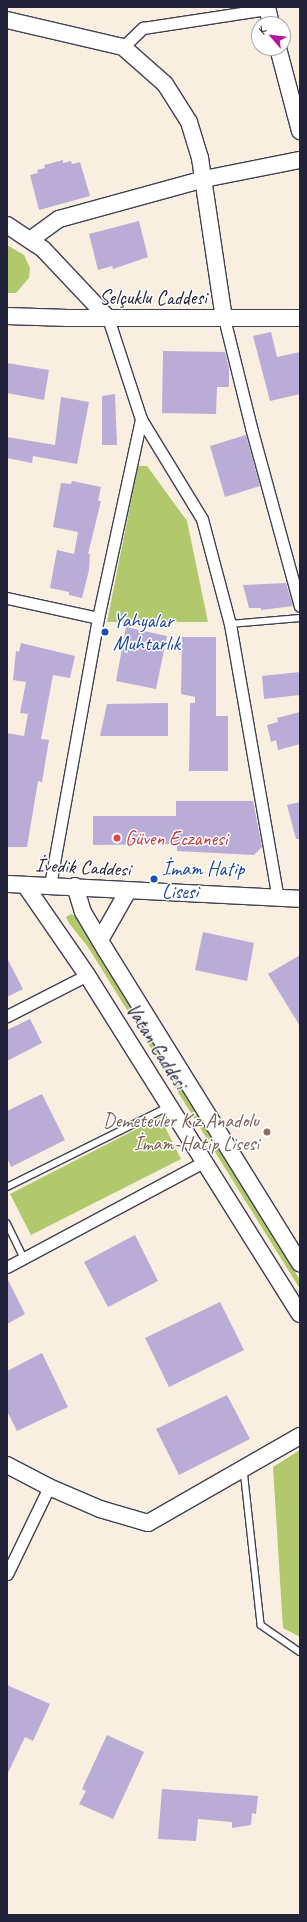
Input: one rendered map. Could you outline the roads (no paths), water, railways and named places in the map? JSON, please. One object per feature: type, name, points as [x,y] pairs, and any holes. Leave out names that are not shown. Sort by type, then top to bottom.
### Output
[{"type":"street","points":[[123,47],[143,28],[268,13]]},
{"type":"street","points":[[7,20],[123,47],[165,84],[189,122],[200,158],[204,179],[224,318],[252,431],[300,606]]},
{"type":"street","points":[[280,56],[300,132]]},
{"type":"street","points":[[30,240],[59,219],[204,179],[300,160]]},
{"type":"street","points":[[7,225],[43,249],[108,318],[142,419],[202,519],[230,624],[278,899]]},
{"type":"street","name":"Selçuklu Caddesi","points":[[7,316],[108,318],[300,318]]},
{"type":"street","points":[[50,885],[98,618],[142,419]]},
{"type":"street","points":[[7,598],[98,618]]},
{"type":"street","name":"İvedik Caddesi","points":[[7,884],[75,886],[278,899],[300,899]]},
{"type":"street","name":"Vatan Caddesi","points":[[25,885],[87,975],[300,1314]]},
{"type":"street","name":"Vatan Caddesi","points":[[75,886],[83,912],[298,1254]]},
{"type":"street","points":[[100,940],[128,890]]},
{"type":"street","points":[[7,1016],[87,975]]},
{"type":"street","points":[[7,1267],[204,1162]]},
{"type":"street","points":[[7,1465],[49,1487],[100,1509],[148,1523],[300,1436]]},
{"type":"street","points":[[7,1574],[49,1487]]},
{"type":"lane","points":[[230,624],[300,618]]},
{"type":"lane","points":[[7,1187],[170,1106]]},
{"type":"lane","points":[[7,1223],[24,1258]]},
{"type":"lane","points":[[244,1468],[261,1625],[300,1652]]},
{"type":"place","name":"Yahyalar Muhtarlık","points":[[105,632]]},
{"type":"place","name":"Güven Eczanesi","points":[[117,838]]},
{"type":"place","name":"İmam Hatip Lisesi","points":[[154,879]]},
{"type":"place","name":"Demetevler Kız Anadolu İmam-Hatip Lisesi","points":[[267,1132]]}]
